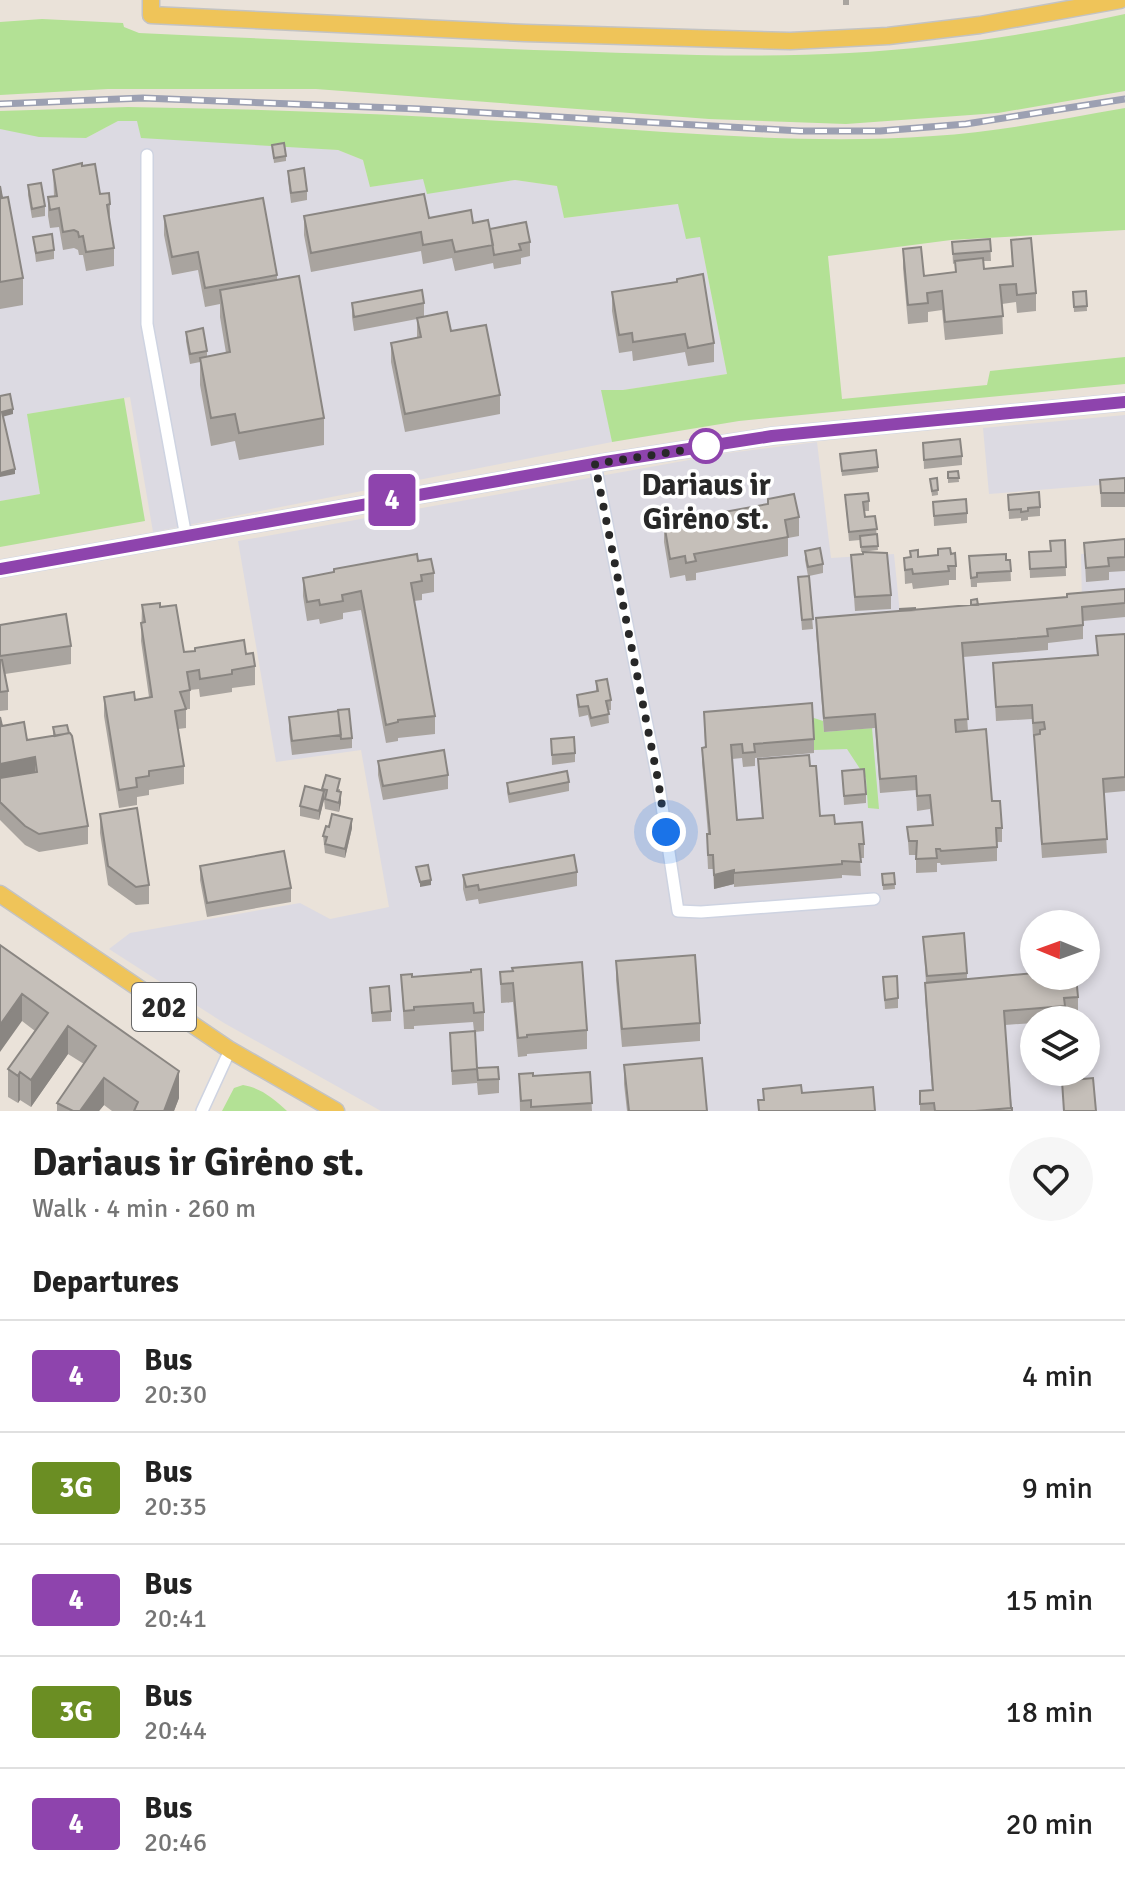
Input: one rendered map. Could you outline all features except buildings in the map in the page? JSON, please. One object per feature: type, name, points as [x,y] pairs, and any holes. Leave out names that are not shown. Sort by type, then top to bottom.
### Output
[{"type":"main road","points":[[151,8],[525,33],[790,41],[888,36],[980,25],[1120,0]]},
{"type":"main road","points":[[0,569],[595,464],[772,436],[1125,402]]},
{"type":"main road","name":"202","points":[[0,894],[230,1050],[336,1111]]},
{"type":"street","points":[[147,155],[147,324],[186,537]]},
{"type":"street","points":[[595,464],[658,780],[678,911],[701,912],[874,899]]},
{"type":"street","points":[[202,1111],[230,1050]]},
{"type":"shaded area","points":[[118,121],[137,121],[286,146],[338,150],[363,160],[370,187],[424,178],[427,193],[515,180],[558,186],[564,218],[679,204],[700,237],[727,374],[623,390],[602,390],[612,442],[153,532],[130,397],[28,414],[40,494],[0,501],[0,129],[86,138]]},
{"type":"shaded area","points":[[1125,415],[1125,483],[989,494],[983,428]]},
{"type":"shaded area","points":[[817,442],[831,558],[894,554],[901,624],[1082,605],[1081,554],[1125,549],[1125,1111],[381,1111],[224,1023],[109,949],[130,933],[300,903],[330,919],[389,907],[361,750],[276,762],[238,541],[728,453]]},
{"type":"green space","points":[[1125,14],[1125,91],[998,113],[846,124],[709,119],[316,89],[108,89],[0,95],[0,22],[42,19],[123,23],[124,27],[139,33],[336,42],[652,54],[770,55],[884,51],[953,44]]},
{"type":"green space","points":[[128,107],[401,115],[748,137],[841,139],[981,131],[1125,108],[1125,230],[951,240],[828,256],[842,399],[987,385],[990,371],[1125,357],[1125,384],[739,421],[612,442],[601,390],[623,390],[727,374],[700,237],[686,239],[678,204],[564,218],[557,186],[515,180],[427,194],[423,179],[370,187],[363,160],[338,150],[141,138],[137,121],[118,121],[86,138],[39,137],[0,129],[0,111]]},
{"type":"green space","points":[[124,398],[145,521],[0,547],[0,501],[40,494],[27,414]]},
{"type":"green space","points":[[811,717],[823,721],[824,732],[872,728],[879,809],[868,808],[866,778],[847,749],[814,750]]},
{"type":"green space","points":[[243,1085],[256,1088],[287,1111],[222,1111],[234,1088]]},
{"type":"railway","points":[[0,104],[143,98],[420,109],[800,131],[880,131],[966,124],[1125,99]]},
{"type":"bus line","name":"4","points":[[0,569],[605,462],[772,436],[1125,402]]},
{"type":"place","name":"Dariaus ir Girėno st.","points":[[706,446]]},
{"type":"route","points":[[666,832],[595,464],[716,445],[706,446]]}]
